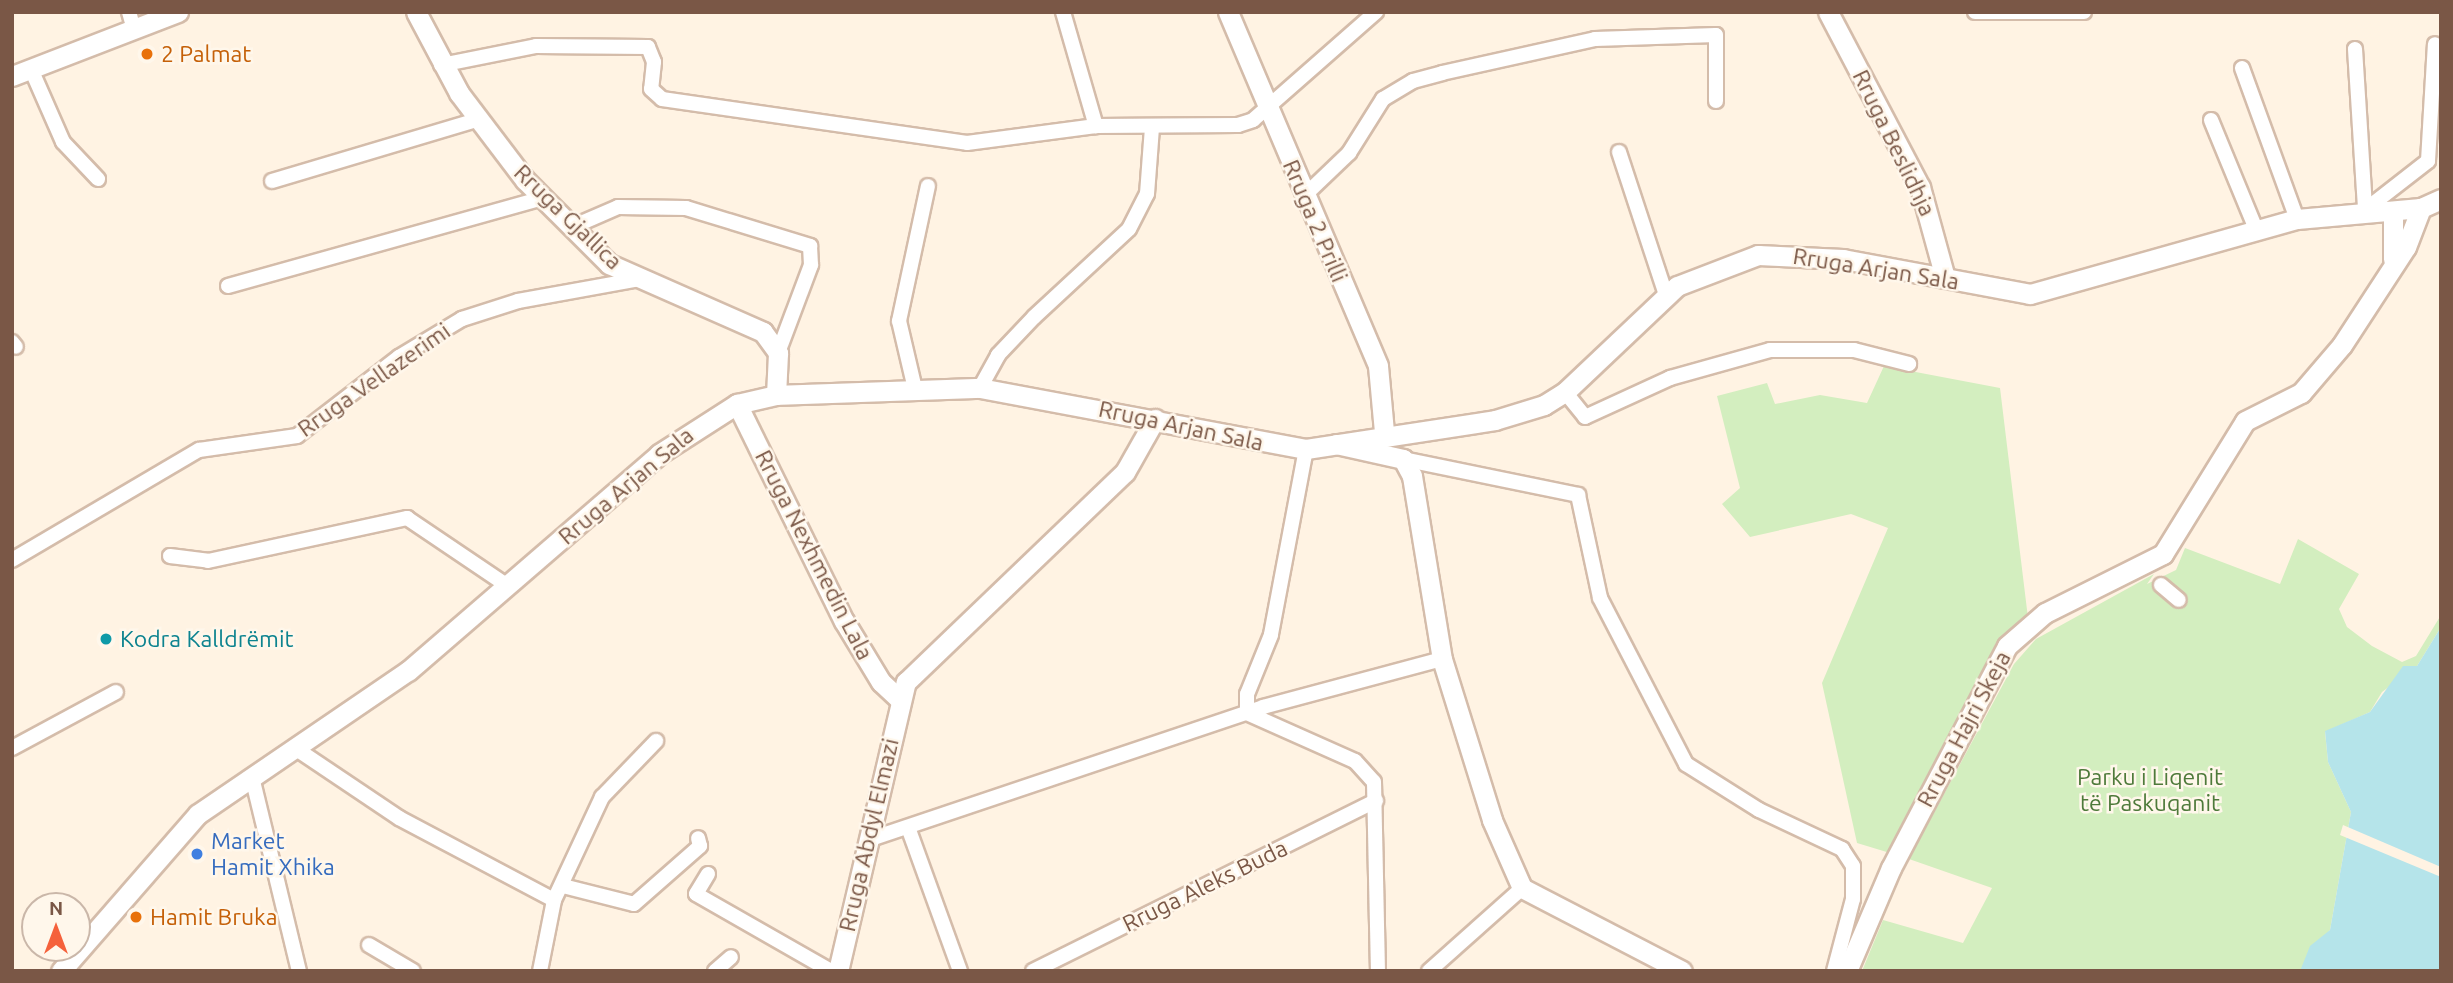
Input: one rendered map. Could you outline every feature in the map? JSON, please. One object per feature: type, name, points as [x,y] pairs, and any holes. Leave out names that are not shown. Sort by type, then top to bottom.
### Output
[{"type":"street","points":[[98,179],[63,142],[18,71],[131,21],[178,12]]},
{"type":"street","name":"Rruga Gjallica","points":[[416,12],[442,65],[476,120],[543,198],[572,226],[635,280],[744,321],[763,332],[778,353]]},
{"type":"street","points":[[1063,12],[1096,126]]},
{"type":"street","name":"Rruga 2 Prilli","points":[[1228,12],[1303,197],[1378,366],[1384,432]]},
{"type":"street","points":[[442,65],[536,46],[648,47],[654,62],[653,95],[662,99],[967,143],[1096,126],[1152,128],[1238,125],[1267,107],[1376,12]]},
{"type":"street","name":"Rruga Beslidhja","points":[[1828,12],[1920,187],[1945,278]]},
{"type":"street","points":[[1975,12],[2084,12]]},
{"type":"street","points":[[1303,197],[1349,153],[1383,99],[1442,73],[1595,38],[1716,35],[1716,101]]},
{"type":"street","points":[[2365,210],[2428,161],[2435,44]]},
{"type":"street","points":[[2354,49],[2365,210]]},
{"type":"street","points":[[2242,68],[2297,219]]},
{"type":"street","points":[[272,181],[476,120]]},
{"type":"street","points":[[2211,120],[2256,229]]},
{"type":"street","points":[[980,388],[1007,345],[1129,229],[1147,194],[1152,128]]},
{"type":"street","points":[[1619,152],[1666,295]]},
{"type":"street","points":[[915,389],[899,321],[928,186]]},
{"type":"street","points":[[228,286],[543,198]]},
{"type":"street","name":"Rruga Arjan Sala","points":[[61,971],[168,843],[252,777],[408,671],[691,428],[737,404],[776,395],[980,388],[1306,449],[1384,432],[1494,420],[1565,393],[1666,295],[1701,272],[1758,255],[1832,258],[2014,293],[2058,290],[2297,219],[2365,210],[2421,208],[2441,200]]},
{"type":"street","points":[[572,226],[618,207],[686,208],[810,246],[811,265],[778,353],[776,395]]},
{"type":"street","name":"Rruga Hajri Skeja","points":[[1847,971],[1891,867],[2007,646],[2045,613],[2163,554],[2224,446],[2245,421],[2308,386],[2390,270],[2421,208]]},
{"type":"street","points":[[2390,270],[2393,211]]},
{"type":"street","name":"Rruga Vellazerimi","points":[[12,560],[199,450],[297,436],[399,357],[462,319],[518,301],[635,280]]},
{"type":"street","points":[[1565,393],[1585,417],[1670,378],[1770,350],[1854,350],[1909,364]]},
{"type":"street","name":"Rruga Nexhmedin Lala","points":[[737,404],[854,638],[900,700]]},
{"type":"street","name":"Rruga Abdyl Elmazi","points":[[838,971],[900,700],[915,667],[1125,472],[1155,419]]},
{"type":"street","points":[[1335,443],[1578,495],[1600,598],[1686,764],[1842,849],[1853,866],[1857,879],[1834,971]]},
{"type":"street","points":[[1247,713],[1247,694],[1272,635],[1306,449]]},
{"type":"street","points":[[1403,459],[1412,476],[1442,659],[1492,820],[1521,888],[1682,971]]},
{"type":"street","points":[[170,556],[208,561],[407,518],[508,586]]},
{"type":"street","points":[[2161,585],[2179,600]]},
{"type":"street","points":[[869,840],[909,830],[1247,713],[1442,659]]},
{"type":"street","points":[[12,748],[116,692]]},
{"type":"street","points":[[1247,713],[1355,761],[1374,782],[1378,971]]},
{"type":"street","points":[[540,971],[554,900],[563,886],[602,797],[656,741]]},
{"type":"street","points":[[295,748],[399,818],[554,900]]},
{"type":"street","points":[[252,777],[299,971]]},
{"type":"street","name":"Rruga Aleks Buda","points":[[1041,969],[1376,801]]},
{"type":"street","points":[[909,830],[960,971]]},
{"type":"street","points":[[563,886],[634,904],[700,846],[698,838]]},
{"type":"street","points":[[708,874],[696,894],[831,971]]},
{"type":"street","points":[[1429,971],[1521,888]]},
{"type":"street","points":[[369,945],[413,971]]},
{"type":"street","points":[[715,971],[731,957]]},
{"type":"green space","points":[[1884,366],[2000,388],[2028,618],[1890,853],[1857,843],[1822,683],[1888,528],[1851,514],[1750,537],[1722,504],[1740,488],[1717,396],[1767,383],[1775,404],[1820,395],[1867,403]]},
{"type":"green space","name":"Parku i Liqenit të Paskuqanit","points":[[2298,539],[2359,574],[2339,609],[2347,627],[2372,646],[2402,662],[2416,656],[2441,615],[2441,627],[2417,666],[2382,692],[2370,712],[2325,732],[2328,762],[2351,812],[2330,930],[2300,971],[1862,971],[1883,920],[1963,943],[1992,888],[1909,859],[2014,664],[2036,639],[2154,574],[2147,584],[2176,570],[2185,548],[2280,584]]},
{"type":"water","points":[[2441,627],[2441,971],[2300,971],[2310,946],[2330,930],[2351,812],[2328,762],[2325,731],[2370,712],[2403,666],[2417,666]]},
{"type":"pier","points":[[2343,825],[2441,867],[2441,877],[2340,835]]},
{"type":"place","name":"2 Palmat","points":[[147,54]]},
{"type":"place","name":"Kodra Kalldrëmit","points":[[106,639]]},
{"type":"place","name":"Market Hamit Xhika","points":[[197,854]]},
{"type":"place","name":"Hamit Bruka","points":[[136,917]]}]
